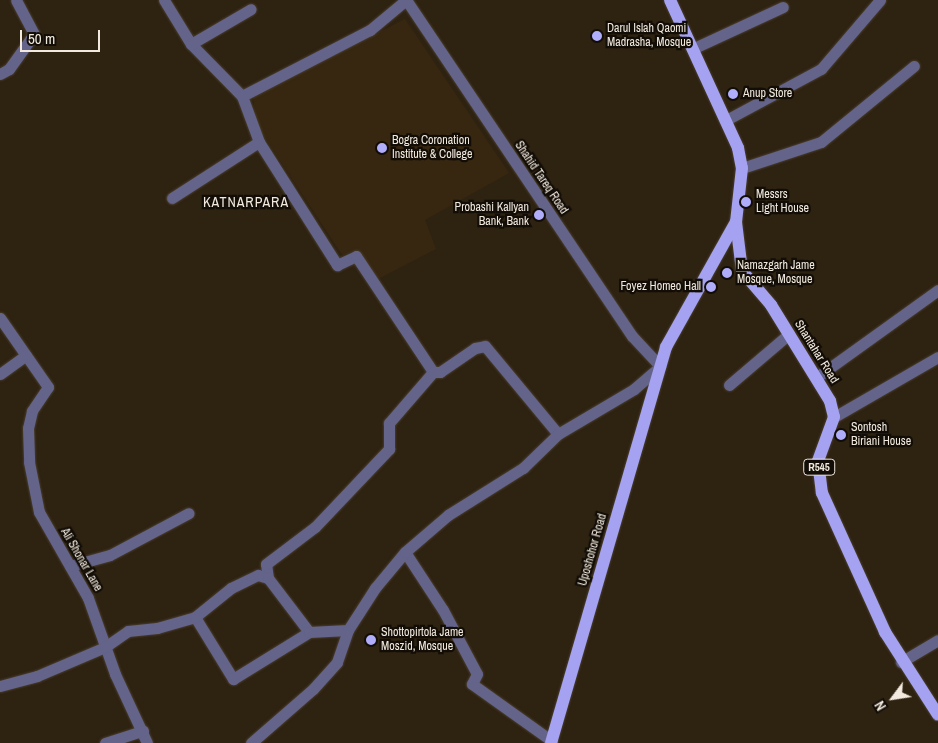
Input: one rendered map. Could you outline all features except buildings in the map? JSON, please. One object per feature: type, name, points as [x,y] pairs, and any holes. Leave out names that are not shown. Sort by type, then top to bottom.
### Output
[{"type":"main road","name":"Shantahar Road","points":[[670,0],[692,50],[728,119],[742,168],[736,222],[742,271],[789,334],[817,377],[834,417]]},
{"type":"main road","name":"Uposhohor Road","points":[[551,742],[666,347],[736,222]]},
{"type":"main road","points":[[712,262],[725,257],[742,271]]},
{"type":"main road","name":"R545","points":[[834,417],[818,461],[822,493],[901,662],[938,714]]},
{"type":"street","points":[[0,74],[15,62],[34,34],[16,0]]},
{"type":"street","points":[[164,0],[191,44],[242,96],[259,142],[337,265],[356,256],[434,372]]},
{"type":"street","points":[[242,96],[370,30],[406,0]]},
{"type":"street","name":"Shahid Tareq Road","points":[[406,0],[632,336],[660,366]]},
{"type":"street","points":[[728,119],[821,69],[880,0]]},
{"type":"street","points":[[692,50],[783,7]]},
{"type":"street","points":[[191,44],[251,10]]},
{"type":"street","points":[[742,168],[821,142],[914,66]]},
{"type":"street","points":[[172,198],[259,142]]},
{"type":"street","points":[[817,377],[938,290]]},
{"type":"street","points":[[0,318],[26,355],[0,374]]},
{"type":"street","points":[[729,385],[789,334]]},
{"type":"street","points":[[309,632],[268,578],[266,564],[315,527],[389,449],[390,423],[434,372],[440,372],[476,348],[485,346],[558,434]]},
{"type":"street","name":"Ali Shonar Lane","points":[[26,355],[48,386],[32,412],[29,462],[39,512],[88,598],[105,647],[147,743]]},
{"type":"street","points":[[834,417],[938,357]]},
{"type":"street","points":[[251,743],[331,669],[348,630],[375,588],[405,552],[448,515],[523,468],[558,434],[634,390],[660,366]]},
{"type":"street","points":[[70,566],[110,555],[189,513]]},
{"type":"street","points":[[405,552],[443,610],[477,674],[472,684],[551,742]]},
{"type":"street","points":[[0,686],[37,676],[105,647],[128,631],[157,628],[195,617],[247,579],[268,578]]},
{"type":"street","points":[[195,617],[233,679],[309,632],[348,630]]},
{"type":"street","points":[[901,662],[938,640]]},
{"type":"street","points":[[105,743],[143,731]]},
{"type":"shaded area","name":"Bogra Coronation Institute & College","points":[[405,19],[509,173],[425,220],[436,249],[378,279],[356,251],[342,255],[256,124],[253,96]]},
{"type":"place","name":"Darul Islah Qaomi Madrasha, Mosque","points":[[597,36]]},
{"type":"place","name":"Anup Store","points":[[733,94]]},
{"type":"place","name":"Bogra Coronation Institute & College","points":[[382,148]]},
{"type":"place","name":"Messrs Light House","points":[[746,202]]},
{"type":"place","name":"Probashi Kallyan Bank, Bank","points":[[539,215]]},
{"type":"place","name":"Namazgarh Jame Mosque, Mosque","points":[[727,273]]},
{"type":"place","name":"Foyez Homeo Hall","points":[[711,287]]},
{"type":"place","name":"Sontosh Biriani House","points":[[841,435]]},
{"type":"place","name":"Shottopirtola Jame Moszid, Mosque","points":[[371,640]]},
{"type":"district","name":"KATNARPARA","points":[[246,202]]}]
